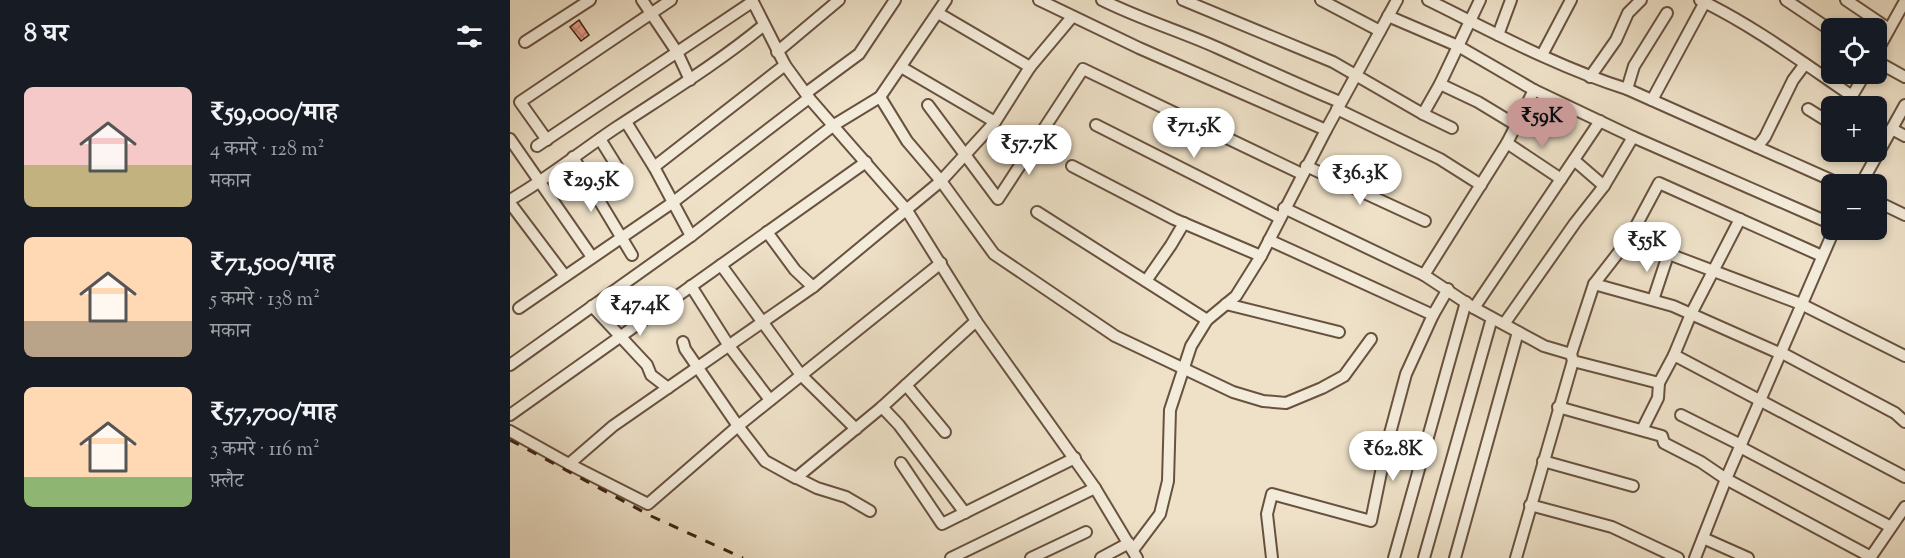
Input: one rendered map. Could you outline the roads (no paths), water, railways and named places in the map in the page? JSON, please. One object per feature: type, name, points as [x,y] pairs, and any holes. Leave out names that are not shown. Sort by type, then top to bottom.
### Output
[{"type":"street","points":[[525,42],[590,0]]},
{"type":"street","points":[[642,0],[677,52],[690,80]]},
{"type":"street","points":[[671,0],[520,102],[542,143],[752,1],[785,65],[906,209],[976,321],[1075,458],[1133,550]]},
{"type":"street","points":[[777,52],[839,0]]},
{"type":"street","points":[[519,308],[672,203],[859,54],[895,0]]},
{"type":"street","points":[[510,365],[691,236],[834,125],[880,97],[946,0]]},
{"type":"street","points":[[1039,0],[1072,17],[1326,130]]},
{"type":"street","points":[[1102,0],[1128,13],[1217,48],[1339,105],[1440,159],[1481,185]]},
{"type":"street","points":[[1183,0],[1333,62],[1423,114],[1452,128]]},
{"type":"street","points":[[1321,0],[1380,31]]},
{"type":"street","points":[[1101,558],[1133,550],[1160,514],[1168,481],[1170,410],[1191,346],[1207,320],[1236,296],[1261,256],[1304,170],[1397,0]]},
{"type":"street","points":[[1428,0],[1441,3],[1469,21],[1590,77],[1627,88],[1821,176]]},
{"type":"street","points":[[1423,114],[1480,0]]},
{"type":"street","points":[[1498,35],[1511,0]]},
{"type":"street","points":[[1542,55],[1571,0]]},
{"type":"street","points":[[1590,77],[1616,40],[1628,13],[1641,0]]},
{"type":"street","points":[[1786,0],[1821,24]]},
{"type":"street","points":[[1846,0],[1889,29]]},
{"type":"street","points":[[1652,100],[1681,50],[1704,1],[1726,12],[1852,96],[1859,84]]},
{"type":"street","points":[[1887,33],[1901,2]]},
{"type":"street","points":[[938,13],[1030,67]]},
{"type":"street","points":[[1627,88],[1634,66],[1667,13]]},
{"type":"street","points":[[1388,16],[1458,46],[1534,90],[1633,137],[1821,219]]},
{"type":"street","points":[[569,464],[614,426],[813,287],[941,181],[995,122],[1030,67],[1072,17]]},
{"type":"street","points":[[565,276],[510,201],[690,80],[764,25]]},
{"type":"street","points":[[1757,147],[1765,137],[1793,80],[1805,64]]},
{"type":"street","points":[[654,167],[785,65]]},
{"type":"street","points":[[901,67],[995,122]]},
{"type":"street","points":[[1887,67],[1905,77]]},
{"type":"street","points":[[928,105],[998,200],[1083,69],[1304,170],[1425,221]]},
{"type":"street","points":[[1440,84],[1478,102],[1516,125]]},
{"type":"street","points":[[1424,275],[1507,143],[1534,90]]},
{"type":"street","points":[[880,97],[908,141],[941,181],[994,254],[1115,336],[1233,392],[1263,401],[1286,403],[1344,376],[1371,339]]},
{"type":"street","points":[[1887,137],[1905,105]]},
{"type":"street","points":[[1808,110],[1821,118]]},
{"type":"street","points":[[1394,558],[1470,305],[1600,121]]},
{"type":"street","points":[[626,122],[654,167],[691,236]]},
{"type":"street","points":[[1096,125],[1282,213],[1424,275],[1470,305],[1544,346],[1572,357],[1659,383]]},
{"type":"street","points":[[1892,129],[1905,136]]},
{"type":"street","points":[[1504,324],[1604,186],[1633,137]]},
{"type":"street","points":[[510,139],[592,257]]},
{"type":"street","points":[[600,139],[626,181]]},
{"type":"street","points":[[1507,143],[1561,179]]},
{"type":"street","points":[[573,157],[632,255]]},
{"type":"street","points":[[1574,160],[1604,186]]},
{"type":"street","points":[[510,415],[866,162]]},
{"type":"street","points":[[1072,166],[1184,223],[1261,256]]},
{"type":"street","points":[[1519,557],[1530,505],[1594,284],[1629,239],[1659,183],[1822,256]]},
{"type":"street","points":[[1887,206],[1905,215]]},
{"type":"street","points":[[1037,212],[1207,320]]},
{"type":"street","points":[[1642,430],[1658,398],[1659,383],[1674,356],[1691,314],[1740,219]]},
{"type":"street","points":[[1146,281],[1184,223]]},
{"type":"street","points":[[767,232],[795,270],[813,287]]},
{"type":"street","points":[[1629,239],[1801,304],[1905,356]]},
{"type":"street","points":[[1269,240],[1432,315]]},
{"type":"street","points":[[1695,558],[1726,479],[1829,240]]},
{"type":"street","points":[[1653,300],[1668,255]]},
{"type":"street","points":[[510,431],[648,504],[738,426],[941,263]]},
{"type":"street","points":[[721,265],[801,375],[856,429]]},
{"type":"street","points":[[1594,284],[1653,300],[1780,352],[1895,413],[1905,422]]},
{"type":"street","points":[[692,286],[729,346],[770,400]]},
{"type":"street","points":[[1275,557],[1267,514],[1272,494],[1371,520],[1386,448],[1406,374],[1432,315],[1448,290]]},
{"type":"street","points":[[1226,304],[1339,332]]},
{"type":"street","points":[[592,306],[647,365],[651,375],[668,388]]},
{"type":"street","points":[[1424,558],[1492,318]]},
{"type":"street","points":[[797,478],[882,407],[976,321]]},
{"type":"street","points":[[1455,558],[1518,332]]},
{"type":"street","points":[[682,342],[738,426],[765,461],[817,488],[846,497],[870,511]]},
{"type":"street","points":[[1674,356],[1905,477]]},
{"type":"street","points":[[906,385],[945,432]]},
{"type":"street","points":[[882,407],[899,425],[965,513]]},
{"type":"street","points":[[1558,408],[1662,436],[1664,443],[1870,557],[1905,507]]},
{"type":"street","points":[[1681,415],[1891,527]]},
{"type":"street","points":[[901,463],[942,524],[1075,458]]},
{"type":"street","points":[[1543,461],[1633,486]]},
{"type":"street","points":[[951,558],[1095,488]]},
{"type":"street","points":[[1530,505],[1612,527],[1678,558]]},
{"type":"street","points":[[1031,558],[1086,532]]},
{"type":"street","points":[[1703,538],[1748,558]]},
{"type":"railway","points":[[510,440],[651,516],[743,558]]}]
